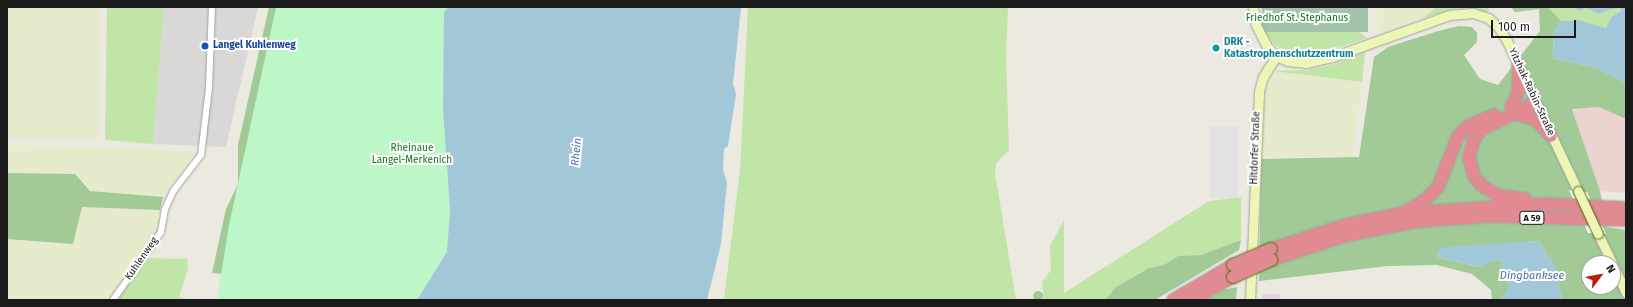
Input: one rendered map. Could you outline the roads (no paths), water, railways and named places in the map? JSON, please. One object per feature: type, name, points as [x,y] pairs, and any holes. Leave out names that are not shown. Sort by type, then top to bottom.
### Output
[{"type":"highway","points":[[1518,66],[1519,80],[1513,110],[1482,129],[1470,147],[1470,165],[1482,185],[1497,195],[1548,204]]},
{"type":"highway","points":[[1402,213],[1425,200],[1438,187],[1458,136],[1468,126],[1513,110],[1534,100]]},
{"type":"highway","points":[[1513,110],[1535,119],[1551,136]]},
{"type":"highway","name":"A 59","points":[[1173,300],[1271,254],[1345,225],[1402,213],[1548,204],[1626,208]]},
{"type":"highway","name":"A 59","points":[[1271,254],[1347,235],[1419,221],[1490,216],[1626,220]]},
{"type":"highway","name":"A 59","points":[[1191,300],[1233,271]]},
{"type":"street","name":"Kuhlenweg","points":[[113,300],[161,232],[165,209],[174,190],[201,155],[209,88],[212,7]]},
{"type":"street","points":[[1253,7],[1256,25],[1266,45],[1276,56]]},
{"type":"street","name":"Yitzhak-Rabin-Straße","points":[[1276,56],[1294,62],[1318,60],[1441,17],[1467,12],[1483,16],[1495,24],[1507,41],[1608,255]]},
{"type":"street","name":"Hitdorfer Straße","points":[[1250,300],[1258,91],[1263,77],[1276,56]]},
{"type":"street","name":"Yitzhak-Rabin-Straße","points":[[1621,283],[1626,293]]},
{"type":"water","name":"Rhein","points":[[449,7],[741,7],[733,84],[736,94],[728,146],[724,149],[723,170],[727,182],[721,244],[707,300],[417,300],[447,252],[450,210],[443,108],[444,12]]},
{"type":"water","points":[[1573,7],[1626,7],[1626,83],[1597,68],[1553,58],[1554,31],[1561,21],[1579,20],[1606,28],[1611,17],[1621,11],[1620,8],[1608,10],[1599,14],[1586,8],[1579,11]]},
{"type":"water","name":"Dingbanksee","points":[[1539,241],[1555,267],[1562,300],[1501,300],[1509,287],[1501,261],[1496,260],[1480,267],[1437,257],[1440,248],[1444,247]]},
{"type":"place","name":"Langel Kuhlenweg","points":[[205,46]]},
{"type":"place","name":"DRK - Katastrophenschutzzentrum","points":[[1216,48]]},
{"type":"park label","name":"Friedhof St. Stephanus","points":[[1297,19]]},
{"type":"park label","name":"Rheinaue Langel-Merkenich","points":[[412,154]]}]
